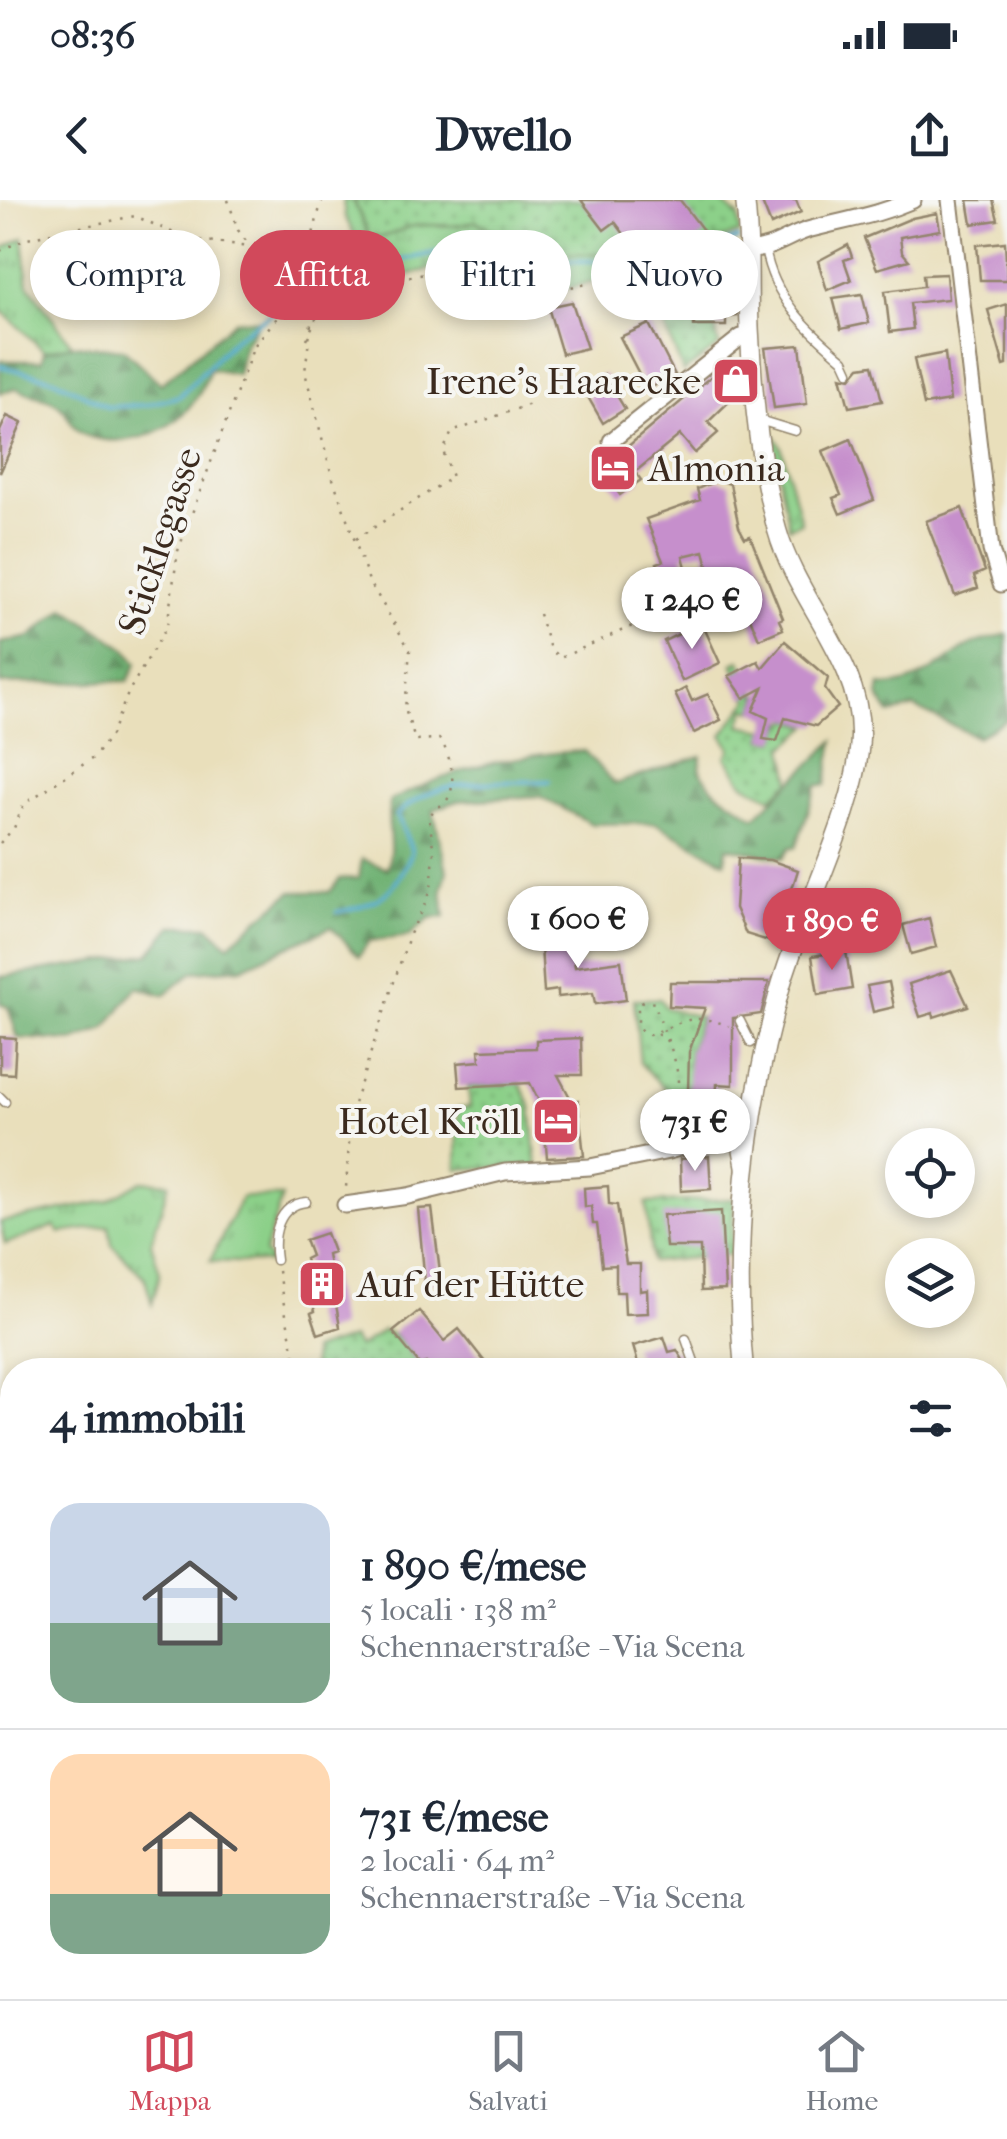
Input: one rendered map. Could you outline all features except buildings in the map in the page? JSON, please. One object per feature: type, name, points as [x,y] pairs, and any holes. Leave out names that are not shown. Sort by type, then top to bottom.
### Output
[{"type":"street","points":[[745,200],[753,230]]},
{"type":"street","points":[[758,250],[808,229],[863,220],[913,200]]},
{"type":"street","points":[[950,200],[992,550],[1001,584]]},
{"type":"street","points":[[744,1358],[744,1178],[780,990],[848,796],[860,739],[850,679],[799,587],[776,530],[759,420],[752,320]]},
{"type":"street","points":[[611,441],[741,338],[750,337]]},
{"type":"street","points":[[345,1205],[408,1196],[506,1172],[590,1167],[669,1151],[734,1131]]},
{"type":"lane","points":[[758,250],[784,302],[844,360],[849,370]]},
{"type":"lane","points":[[759,420],[795,431]]},
{"type":"lane","points":[[740,1021],[751,1043]]},
{"type":"lane","points":[[734,1131],[736,1156],[744,1178]]},
{"type":"lane","points":[[276,1260],[276,1232],[283,1214],[290,1206],[306,1202]]},
{"type":"lane","points":[[686,1340],[692,1358]]},
{"type":"path","points":[[228,200],[240,233]]},
{"type":"path","points":[[314,230],[322,200]]},
{"type":"path","points":[[0,251],[27,238],[135,216],[187,239],[240,245]]},
{"type":"path","points":[[306,340],[329,288],[440,272],[469,274],[523,296],[591,283]]},
{"type":"path","name":"Sticklegasse","points":[[0,843],[14,828],[24,804],[93,758],[111,736],[130,691],[167,626],[178,551],[254,346],[275,320]]},
{"type":"path","points":[[309,320],[306,340],[311,403],[370,581],[410,650],[405,709],[411,735],[421,742],[439,739],[444,743],[450,780],[448,796],[430,817],[434,854],[431,892],[409,936],[351,1113],[345,1205]]},
{"type":"path","points":[[354,540],[452,478],[443,451],[452,432],[536,402]]},
{"type":"path","points":[[539,614],[550,649],[560,658],[640,623],[664,618]]},
{"type":"path","points":[[672,1045],[656,1034],[640,1032],[637,1010],[643,1001],[655,1003],[665,1026],[672,1045],[678,1082]]},
{"type":"path","points":[[656,1034],[665,1026],[702,1015],[742,1031]]},
{"type":"path","points":[[276,1260],[281,1306],[290,1326],[295,1358]]},
{"type":"green space","points":[[343,200],[353,200],[366,230],[352,230]]},
{"type":"green space","points":[[354,200],[719,200],[738,216],[740,230],[591,230],[591,254],[571,254],[571,230],[491,230],[476,221],[366,230]]},
{"type":"green space","points":[[475,221],[491,230],[425,230],[425,270],[405,275],[402,230]]},
{"type":"green space","points":[[23,238],[30,320],[54,320],[72,345],[44,351],[0,309],[0,250]]},
{"type":"green space","points":[[591,253],[591,284],[573,287],[571,254]]},
{"type":"green space","points":[[236,320],[260,320],[244,345],[237,374],[210,369],[192,404],[179,417],[164,428],[130,440],[84,435],[55,402],[16,388],[0,393],[0,361],[42,361],[44,351],[72,345],[123,349],[161,384]]},
{"type":"green space","points":[[662,320],[694,320],[694,326],[715,326],[719,346],[683,372]]},
{"type":"green space","points":[[770,430],[781,446],[801,522],[789,527]]},
{"type":"green space","points":[[65,608],[126,649],[137,663],[128,681],[0,684],[0,643],[30,637]]},
{"type":"green space","points":[[1007,634],[1007,719],[977,737],[914,707],[890,714],[878,696],[880,685],[915,679],[968,646]]},
{"type":"green space","points":[[740,660],[759,697],[753,711],[746,709],[740,725],[765,730],[763,739],[776,741],[784,722],[791,720],[809,726],[784,748],[791,781],[772,798],[743,783],[726,757],[731,748],[722,735],[749,700],[733,663]]},
{"type":"green space","points":[[834,741],[826,785],[817,785],[796,847],[790,847],[783,858],[727,847],[725,862],[655,823],[592,824],[539,796],[458,801],[433,810],[447,871],[442,889],[445,917],[430,918],[409,936],[369,941],[359,956],[331,927],[241,968],[193,972],[164,995],[137,987],[105,1029],[73,1041],[18,1038],[8,1007],[0,1004],[0,977],[149,954],[172,926],[208,926],[228,945],[291,892],[330,892],[340,879],[359,878],[362,859],[387,869],[390,801],[460,772],[508,760],[584,751],[615,784],[701,756],[700,771],[714,790],[755,817]]},
{"type":"green space","points":[[634,999],[660,999],[666,1008],[701,1017],[689,1052],[690,1084],[669,1112],[666,1090],[640,1063]]},
{"type":"green space","points":[[520,1083],[531,1106],[537,1166],[457,1169],[458,1108],[470,1107],[468,1087]]},
{"type":"green space","points":[[141,1181],[169,1183],[151,1243],[160,1273],[152,1304],[145,1278],[112,1245],[109,1226],[60,1233],[55,1226],[5,1244],[0,1222],[108,1201]]},
{"type":"green space","points":[[242,1197],[282,1197],[264,1253],[272,1263],[210,1261]]},
{"type":"green space","points":[[734,1199],[731,1254],[652,1262],[646,1203]]},
{"type":"green space","points":[[383,1330],[396,1336],[414,1358],[312,1358],[312,1351],[352,1338],[358,1348]]},
{"type":"waterway","points":[[0,366],[54,379],[108,407],[146,405],[180,396],[235,338],[322,279],[353,278],[370,267],[439,252],[502,253],[529,261],[591,261]]},
{"type":"waterway","points":[[337,912],[375,900],[400,877],[412,851],[397,815],[412,802],[469,784],[550,781]]},
{"type":"place","name":"Irene's Haarecke","points":[[736,381]]},
{"type":"place","name":"Almonia","points":[[613,468]]},
{"type":"place","name":"Hotel Kröll","points":[[556,1121]]},
{"type":"place","name":"Auf der Hütte","points":[[322,1284]]}]
